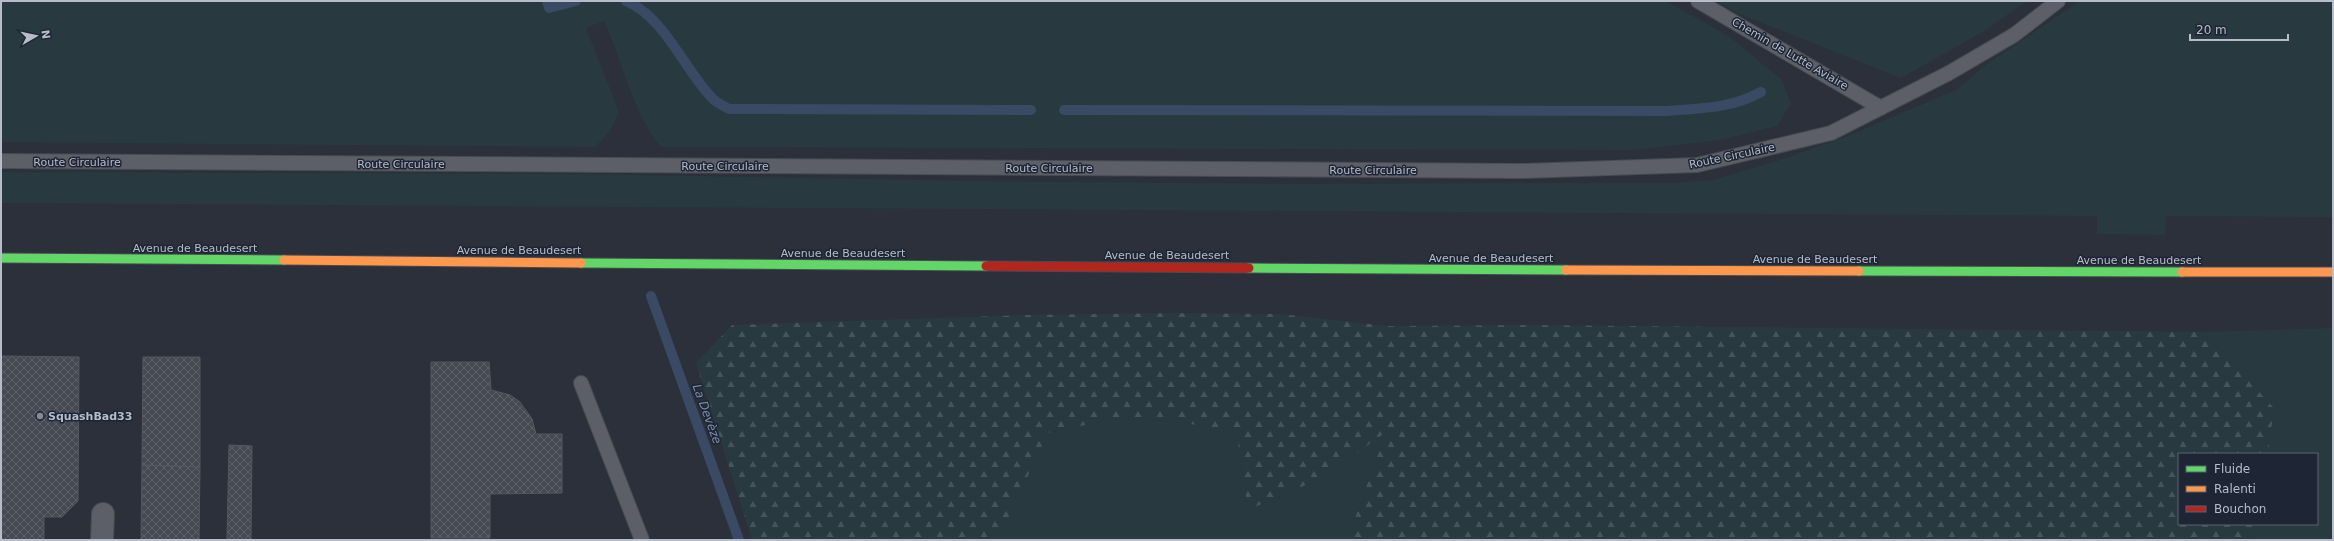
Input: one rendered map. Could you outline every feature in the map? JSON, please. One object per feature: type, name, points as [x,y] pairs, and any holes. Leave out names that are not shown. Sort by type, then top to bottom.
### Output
[{"type":"main road","name":"Avenue de Beaudesert","points":[[1,258],[1643,271],[2333,272]]},
{"type":"street","points":[[102,514],[102,540]]},
{"type":"lane","name":"Chemin de Lutte Aviaire","points":[[1698,1],[1881,108]]},
{"type":"lane","name":"Route Circulaire","points":[[1,161],[1522,171],[1642,169],[1697,165],[1831,133],[1949,73],[2014,35],[2058,1]]},
{"type":"lane","points":[[581,382],[642,540]]},
{"type":"green space","points":[[1,1],[1666,1],[1730,37],[1782,80],[1791,104],[1777,126],[1720,140],[1633,150],[661,147],[651,133],[635,102],[604,21],[586,28],[619,112],[610,131],[595,147],[1,142]]},
{"type":"green space","points":[[1717,1],[2027,1],[1986,30],[1901,78],[1737,13]]},
{"type":"green space","points":[[2080,1],[2333,1],[2333,217],[2166,216],[2165,235],[2097,234],[2097,216],[1,203],[1,172],[578,174],[976,181],[1273,184],[1670,183],[1713,180],[1777,161],[1848,136],[1956,90],[1987,64]]},
{"type":"green space","points":[[1171,313],[1280,314],[1388,326],[1534,325],[2203,332],[2274,408],[2268,453],[2178,453],[2178,525],[2258,525],[2255,540],[1352,540],[1352,527],[1386,432],[1322,478],[1248,510],[1236,430],[1127,416],[1048,433],[1005,525],[1002,540],[752,540],[696,363],[732,325],[1025,315]]},
{"type":"green space","points":[[2333,328],[2333,540],[2255,540],[2258,525],[2318,525],[2318,453],[2268,453],[2274,408],[2203,332]]},
{"type":"green space","points":[[1127,416],[1236,430],[1248,510],[1322,478],[1387,431],[1352,527],[1352,540],[1002,540],[1005,525],[1048,433]]},
{"type":"building","name":"SquashBad33","points":[[1,356],[79,357],[78,501],[62,517],[44,517],[44,540],[1,540]]},
{"type":"building","points":[[143,357],[200,357],[200,467],[142,465]]},
{"type":"building","points":[[431,362],[489,362],[491,390],[510,395],[520,402],[532,419],[536,434],[562,434],[562,493],[490,494],[490,538],[431,538]]},
{"type":"building","points":[[229,445],[252,446],[251,540],[227,540]]},
{"type":"building","points":[[142,465],[200,467],[199,540],[141,540]]},
{"type":"waterway","points":[[547,1],[549,8],[576,1]]},
{"type":"waterway","points":[[626,1],[640,8],[652,19],[663,31],[703,87],[715,100],[729,109],[1031,110]]},
{"type":"waterway","points":[[1064,110],[1667,111],[1727,105],[1749,98],[1761,92]]},
{"type":"waterway","name":"La Devèze","points":[[651,296],[739,540]]},
{"type":"traffic: fast","points":[[1,258],[284,260]]},
{"type":"traffic: fast","points":[[581,263],[986,266]]},
{"type":"traffic: fast","points":[[1249,268],[1566,270]]},
{"type":"traffic: fast","points":[[1859,271],[2182,272]]},
{"type":"traffic: slow","points":[[284,260],[581,263]]},
{"type":"traffic: slow","points":[[1566,270],[1859,271]]},
{"type":"traffic: slow","points":[[2182,272],[2333,272]]},
{"type":"traffic: jam","points":[[986,266],[1249,268]]},
{"type":"place","name":"SquashBad33","points":[[40,416]]}]
